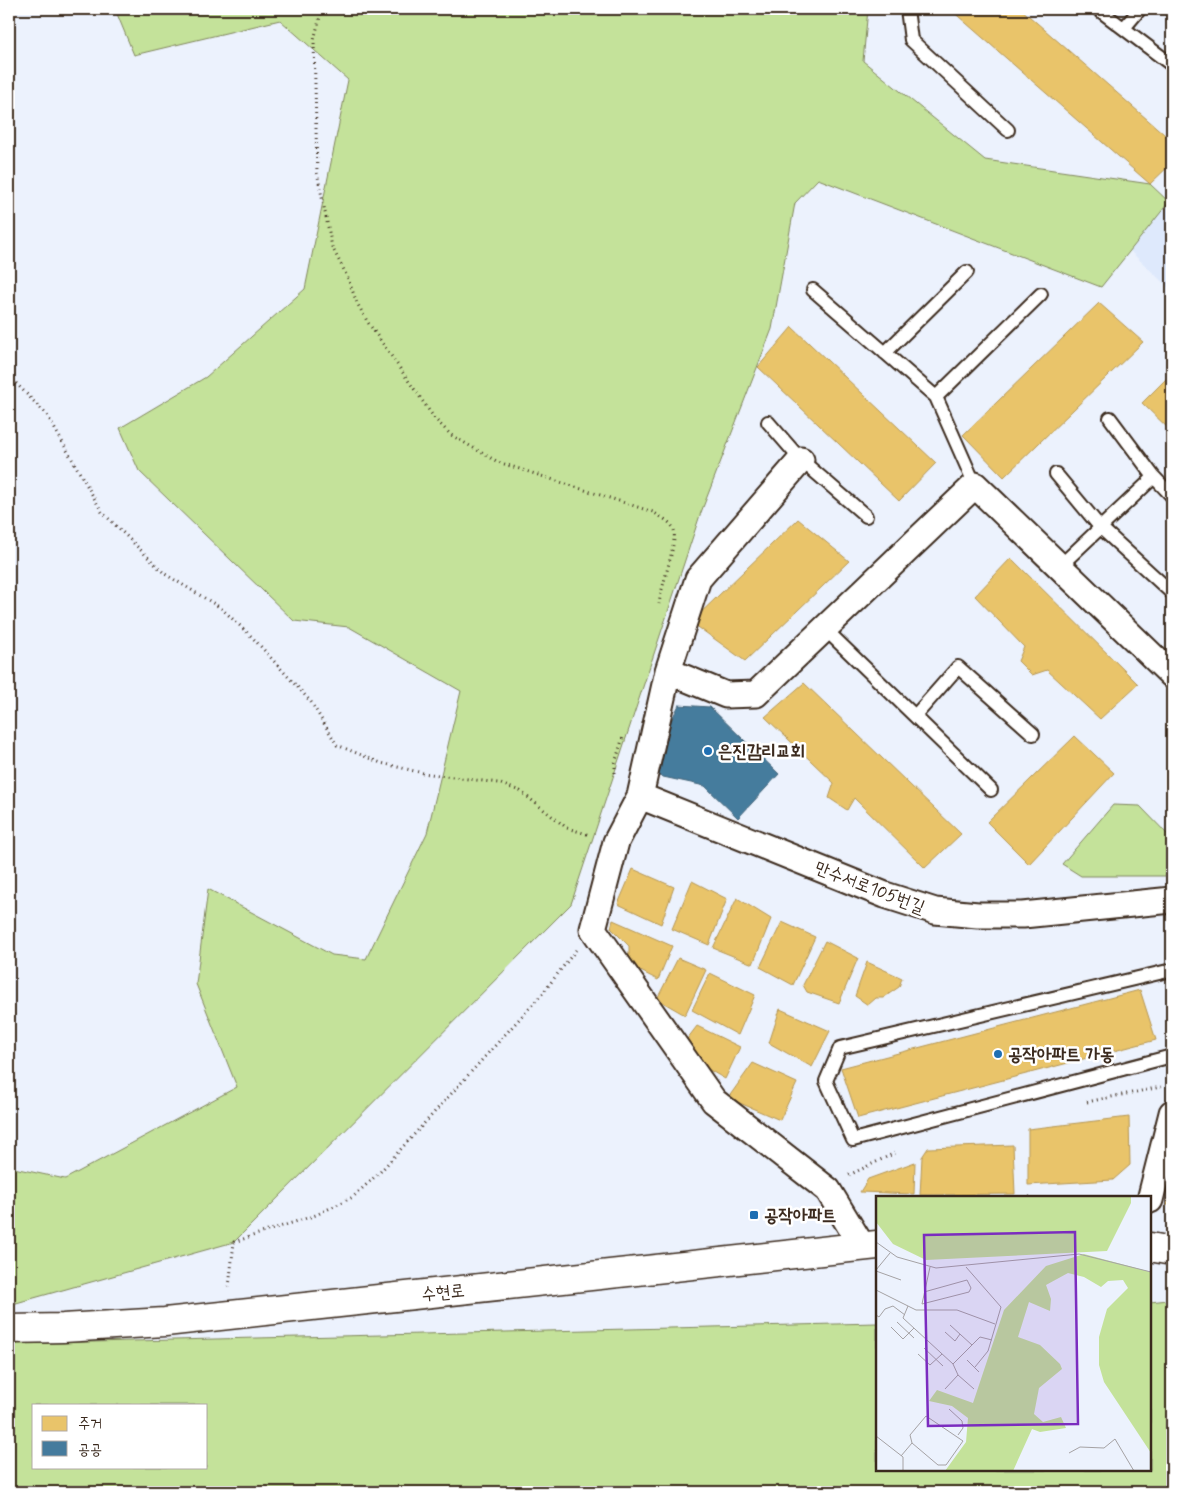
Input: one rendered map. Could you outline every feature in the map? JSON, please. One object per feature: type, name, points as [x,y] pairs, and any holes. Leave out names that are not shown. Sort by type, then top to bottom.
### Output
[{"type":"street","points":[[801,460],[698,579],[668,671],[640,796],[616,842],[593,929],[714,1101],[828,1190],[869,1245]]},
{"type":"street","points":[[668,671],[726,695],[756,694],[976,485],[1172,675]]},
{"type":"street","name":"만수서로105번길","points":[[640,796],[885,895],[935,911],[978,915],[1023,915],[1172,900]]},
{"type":"street","points":[[1151,1196],[1166,1104]]},
{"type":"street","name":"수현로","points":[[9,1329],[63,1328],[228,1315],[869,1245]]},
{"type":"street","points":[[1151,1247],[1172,1251]]},
{"type":"lane","points":[[907,9],[911,40],[1008,130]]},
{"type":"lane","points":[[1098,9],[1172,65]]},
{"type":"lane","points":[[1124,28],[1140,9]]},
{"type":"lane","points":[[885,353],[967,272]]},
{"type":"lane","points":[[813,290],[936,397],[976,485]]},
{"type":"lane","points":[[936,397],[1041,294]]},
{"type":"lane","points":[[1110,418],[1154,477],[1172,496]]},
{"type":"lane","points":[[768,422],[801,460],[866,516]]},
{"type":"lane","points":[[1056,474],[1100,527],[1172,593]]},
{"type":"lane","points":[[1060,566],[1154,477]]},
{"type":"lane","points":[[824,628],[992,790]]},
{"type":"lane","points":[[915,716],[958,667],[1033,734]]},
{"type":"lane","points":[[1172,970],[840,1048],[826,1081],[853,1140],[1172,1056]]},
{"type":"path","points":[[322,9],[314,40],[317,172],[332,247],[347,276],[357,303],[435,419],[451,436],[498,462],[653,512],[672,525],[674,530],[673,544],[661,588],[659,607]]},
{"type":"path","points":[[9,376],[47,415],[102,512],[165,574],[221,608],[253,638],[311,702],[337,745],[381,763],[423,774],[498,783],[520,792],[567,828],[616,842]]},
{"type":"path","points":[[616,780],[615,763],[623,736]]},
{"type":"path","points":[[228,1315],[234,1242],[316,1215],[353,1197],[380,1172],[542,994],[567,962]]},
{"type":"path","points":[[1083,1103],[1161,1086],[1166,1104]]},
{"type":"path","points":[[842,1178],[899,1151]]},
{"type":"shaded area","points":[[1172,199],[1172,291],[1128,249]]},
{"type":"green space","points":[[115,9],[868,9],[863,61],[985,160],[1150,184],[1169,202],[1101,287],[818,179],[795,203],[772,329],[700,515],[571,904],[234,1242],[9,1305],[9,1167],[65,1179],[237,1087],[196,984],[208,889],[332,955],[366,959],[427,833],[461,691],[349,627],[294,621],[139,471],[120,428],[206,377],[305,289],[348,80],[280,20],[134,55]]},
{"type":"green space","points":[[1113,805],[1140,806],[1172,839],[1172,876],[1081,876],[1062,864]]},
{"type":"green space","points":[[1168,1300],[1172,1302],[1172,1492],[9,1492],[9,1344],[876,1323],[876,1471],[1151,1471],[1151,1302]]},
{"type":"building: 주거","points":[[950,9],[1021,9],[1172,141],[1172,163],[1150,184]]},
{"type":"building: 주거","points":[[1099,303],[1143,342],[1004,477],[963,435]]},
{"type":"building: 주거","points":[[792,327],[936,463],[899,501],[758,367]]},
{"type":"building: 주거","points":[[1172,373],[1172,432],[1142,403]]},
{"type":"building: 주거","points":[[798,519],[849,561],[745,661],[691,622]]},
{"type":"building: 주거","points":[[1011,558],[1138,684],[1100,719],[1047,670],[1032,675],[1018,661],[1024,647],[975,596]]},
{"type":"building: 주거","points":[[804,683],[961,834],[925,868],[854,798],[847,810],[829,798],[834,783],[765,717]]},
{"type":"building: 주거","points":[[1075,736],[1114,773],[1029,864],[987,822]]},
{"type":"building: 주거","points":[[1172,796],[1172,807],[1166,801]]},
{"type":"building: 주거","points":[[633,869],[674,887],[661,924],[618,904]]},
{"type":"building: 주거","points":[[692,881],[727,899],[709,945],[672,929]]},
{"type":"building: 주거","points":[[737,898],[771,919],[753,964],[713,948]]},
{"type":"building: 주거","points":[[613,920],[672,946],[658,980],[629,965],[629,946],[611,928]]},
{"type":"building: 주거","points":[[782,922],[815,937],[793,985],[760,967]]},
{"type":"building: 주거","points":[[825,941],[858,958],[839,1003],[807,992],[803,985]]},
{"type":"building: 주거","points":[[678,958],[706,970],[685,1015],[657,999]]},
{"type":"building: 주거","points":[[867,962],[902,978],[899,987],[883,998],[876,998],[868,1005],[855,996]]},
{"type":"building: 주거","points":[[710,973],[755,995],[738,1035],[692,1010]]},
{"type":"building: 주거","name":"공작아파트 가동","points":[[1140,990],[1156,1040],[858,1118],[841,1068]]},
{"type":"building: 주거","points":[[780,1009],[830,1031],[812,1067],[769,1043]]},
{"type":"building: 주거","points":[[697,1026],[740,1047],[725,1079],[701,1065],[684,1043]]},
{"type":"building: 주거","points":[[753,1063],[797,1083],[780,1120],[728,1098]]},
{"type":"building: 주거","points":[[1129,1117],[1130,1165],[1113,1180],[1028,1185],[1028,1129]]},
{"type":"building: 주거","points":[[1013,1145],[1015,1194],[920,1195],[922,1157],[928,1148]]},
{"type":"building: 주거","points":[[915,1162],[914,1194],[860,1192],[868,1179]]},
{"type":"building: 주거","points":[[1172,1182],[1172,1206],[1167,1205]]},
{"type":"building: 공공","name":"은진감리교회","points":[[679,705],[710,707],[779,774],[738,818],[705,786],[654,775],[667,729]]},
{"type":"place","name":"은진감리교회","points":[[708,751]]},
{"type":"place","name":"공작아파트 가동","points":[[998,1054]]},
{"type":"place","name":"공작아파트","points":[[754,1215]]}]
